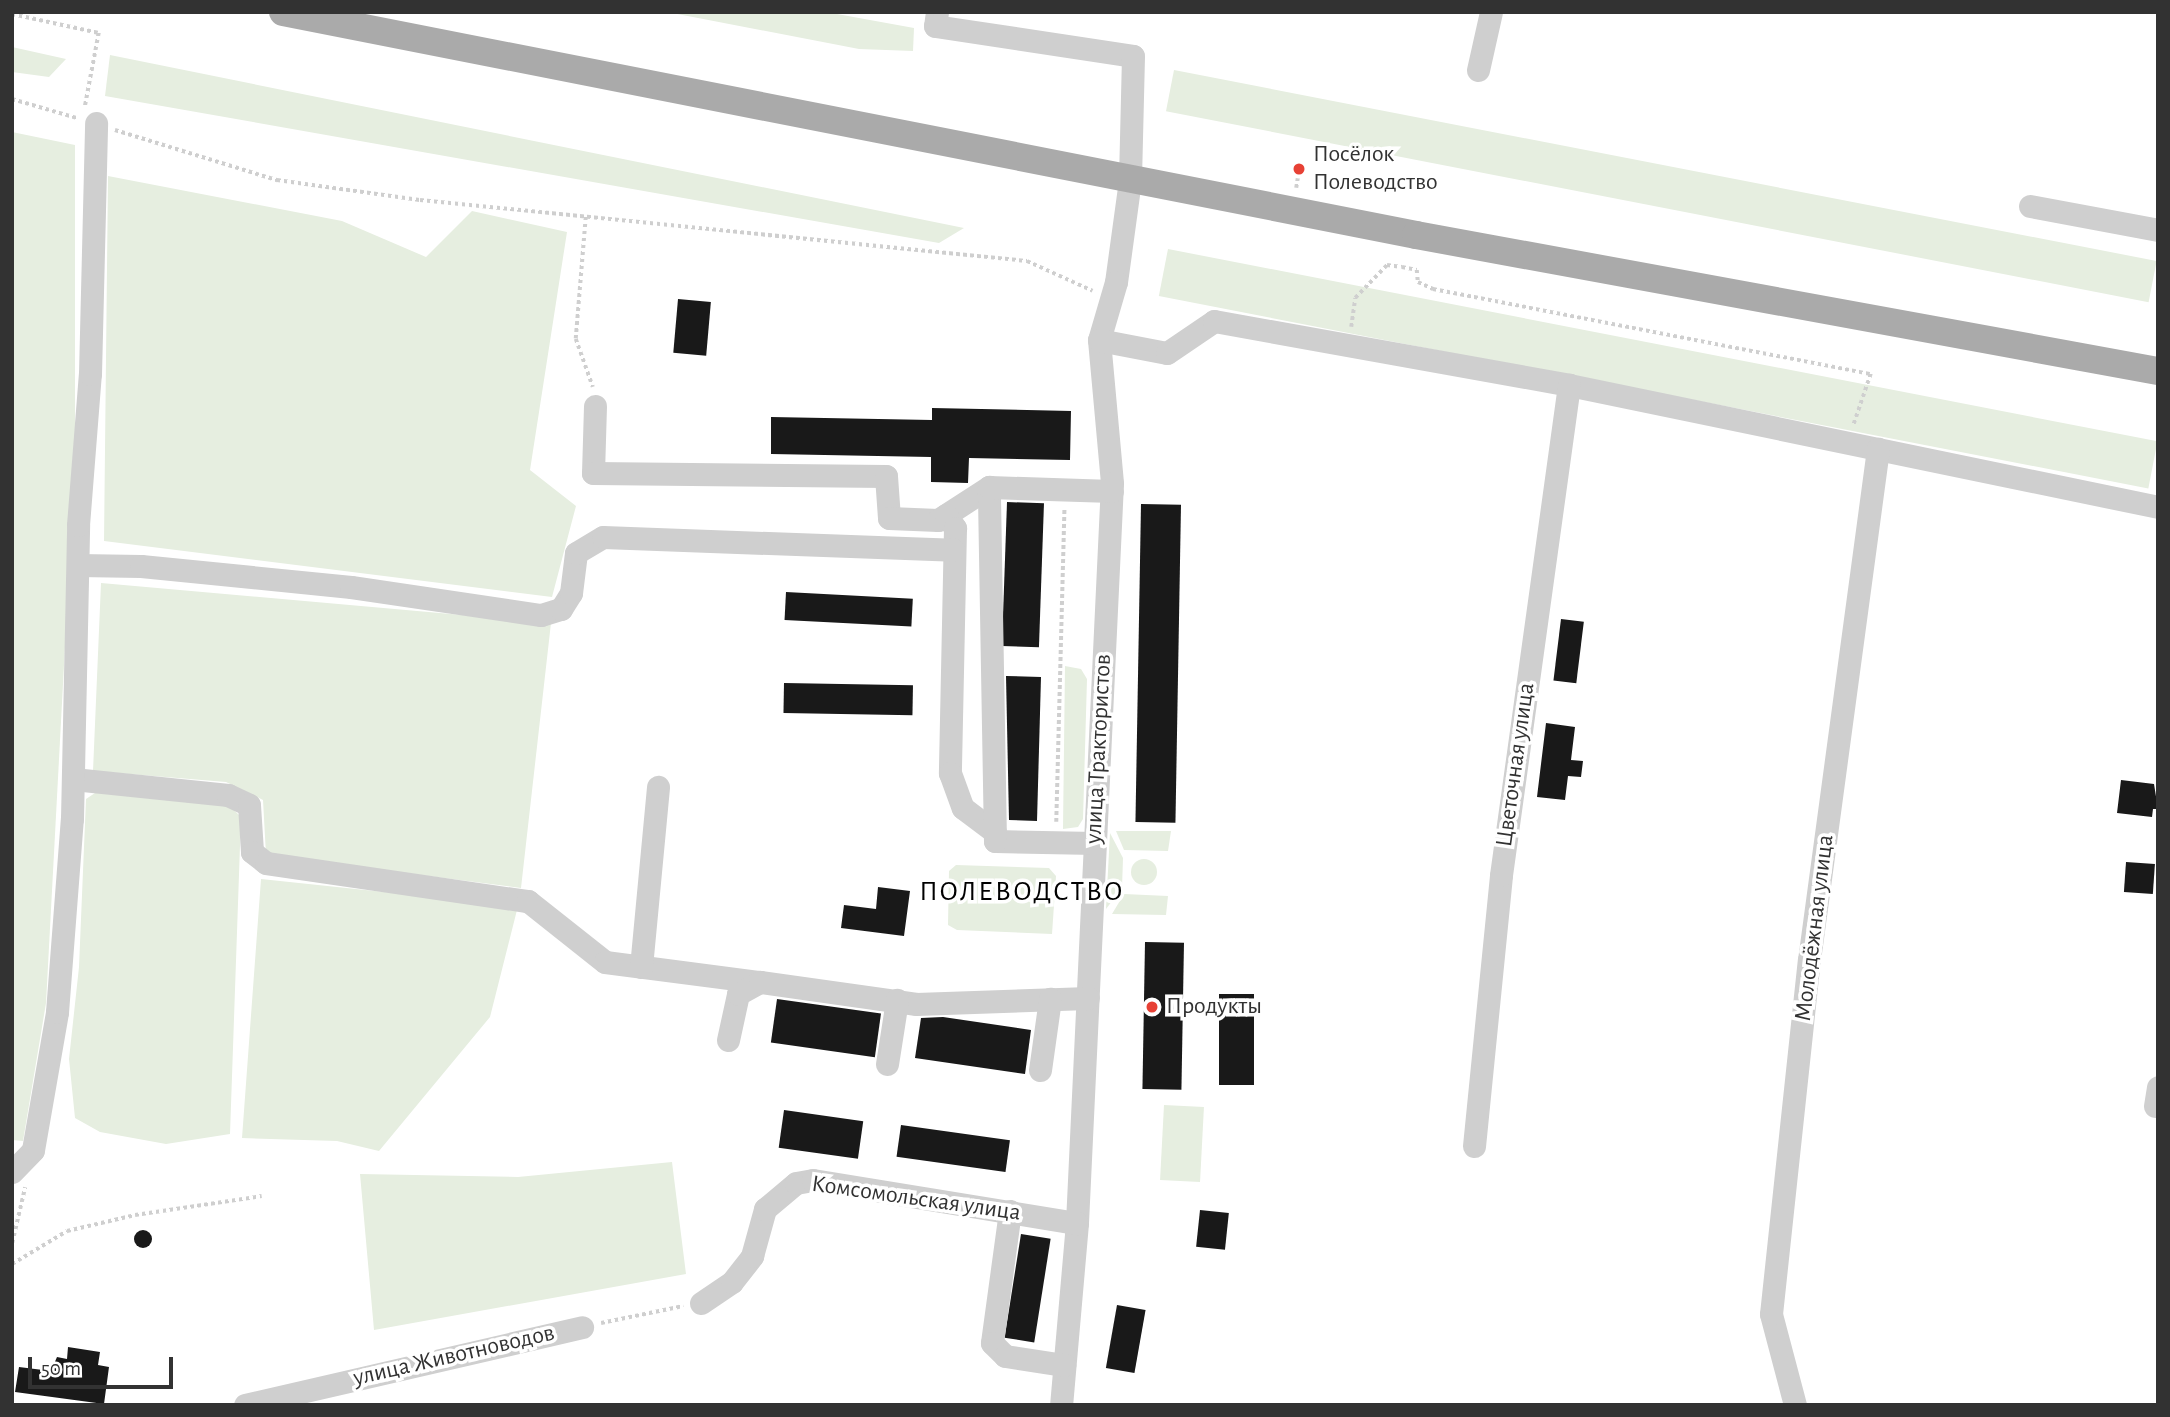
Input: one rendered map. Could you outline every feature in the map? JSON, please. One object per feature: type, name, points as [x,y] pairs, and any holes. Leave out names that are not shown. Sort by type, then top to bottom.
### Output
[{"type":"main road","points":[[283,12],[1130,180],[2158,370]]},
{"type":"street","name":"улица Трактористов","points":[[937,12],[934,26],[1133,56],[1130,180],[1116,282],[1099,340],[1112,491],[1077,1223],[1061,1405]]},
{"type":"street","points":[[1478,70],[1491,12]]},
{"type":"street","points":[[12,1172],[33,1150],[57,1012],[73,779],[78,565],[90,374],[89,122]]},
{"type":"street","points":[[2030,206],[2158,230]]},
{"type":"street","points":[[1099,340],[1167,353],[1214,321],[1569,385],[2158,507]]},
{"type":"street","name":"Цветочная улица","points":[[1474,1146],[1501,874],[1569,385]]},
{"type":"street","points":[[595,406],[593,473],[886,476],[889,518],[938,520],[989,487],[1112,491]]},
{"type":"street","name":"Молодёжная улица","points":[[1795,1405],[1771,1314],[1810,960],[1878,449]]},
{"type":"street","points":[[989,487],[995,841],[1095,843]]},
{"type":"street","points":[[946,515],[954,528],[955,647],[950,773],[963,808],[995,832]]},
{"type":"street","points":[[78,565],[141,566],[351,587],[541,615],[561,609],[571,593],[576,553],[603,537],[953,550]]},
{"type":"street","points":[[73,779],[228,795],[249,805],[252,852],[266,863],[528,901],[605,962],[920,1004],[1088,998]]},
{"type":"street","points":[[641,967],[658,787]]},
{"type":"street","points":[[728,1040],[738,994],[760,982]]},
{"type":"street","points":[[1040,1069],[1050,999]]},
{"type":"street","points":[[887,1064],[897,1000]]},
{"type":"street","name":"Комсомольская улица","points":[[701,1303],[732,1282],[752,1256],[765,1209],[783,1189],[813,1180],[1077,1223]]},
{"type":"street","points":[[1010,1212],[991,1337],[994,1348],[1005,1356],[1064,1365]]},
{"type":"street","name":"улица Животноводов","points":[[244,1405],[582,1327]]},
{"type":"path","points":[[12,14],[99,33],[89,122]]},
{"type":"path","points":[[12,99],[277,180],[586,217],[1027,261],[1095,292],[1116,282]]},
{"type":"path","points":[[586,217],[576,339],[592,382],[595,406]]},
{"type":"path","points":[[1348,345],[1355,299],[1387,265],[1417,270],[1418,282],[1433,289],[1871,374],[1847,442]]},
{"type":"path","points":[[1055,842],[1065,490]]},
{"type":"path","points":[[12,1243],[33,1150]]},
{"type":"path","points":[[12,1264],[67,1231],[135,1214],[262,1196]]},
{"type":"path","points":[[582,1327],[701,1303]]},
{"type":"shaded area","points":[[667,12],[826,12],[914,28],[913,51],[859,49]]},
{"type":"shaded area","points":[[12,47],[66,59],[49,77],[12,72]]},
{"type":"shaded area","points":[[110,55],[964,228],[939,243],[105,96]]},
{"type":"shaded area","points":[[1174,70],[2157,261],[2149,302],[1166,111]]},
{"type":"shaded area","points":[[12,132],[75,145],[75,459],[46,1003],[23,1141],[12,1140]]},
{"type":"shaded area","points":[[108,176],[342,221],[426,257],[472,211],[567,232],[530,470],[576,506],[552,597],[104,541]]},
{"type":"shaded area","points":[[1168,249],[2157,441],[2148,488],[1159,296]]},
{"type":"shaded area","points":[[101,583],[551,623],[521,888],[266,855],[263,800],[226,782],[93,771]]},
{"type":"shaded area","points":[[1065,666],[1081,669],[1087,679],[1083,819],[1078,827],[1063,829]]},
{"type":"shaded area","points":[[98,791],[227,803],[241,817],[230,1134],[166,1144],[100,1132],[75,1118],[69,1059],[79,967],[86,799]]},
{"type":"shaded area","points":[[1116,831],[1171,831],[1168,851],[1124,850]]},
{"type":"shaded area","points":[[1110,833],[1123,858],[1122,888],[1106,909]]},
{"type":"shaded area","points":[[1144,859],[1153,863],[1157,872],[1153,881],[1144,885],[1135,881],[1131,872],[1135,863]]},
{"type":"shaded area","points":[[956,865],[1049,868],[1056,876],[1052,934],[957,930],[948,925],[949,871]]},
{"type":"shaded area","points":[[261,879],[518,906],[490,1017],[379,1151],[337,1141],[242,1138]]},
{"type":"shaded area","points":[[1124,894],[1168,896],[1166,915],[1112,914]]},
{"type":"shaded area","points":[[1164,1105],[1204,1107],[1200,1182],[1160,1180]]},
{"type":"shaded area","points":[[672,1162],[686,1274],[374,1330],[360,1174],[518,1177]]},
{"type":"building","points":[[678,299],[711,302],[706,356],[673,353]]},
{"type":"building","points":[[932,408],[1071,411],[1070,460],[969,458],[968,483],[931,482],[931,457],[771,454],[771,417],[932,420]]},
{"type":"building","points":[[1007,502],[1044,503],[1039,647],[1002,646]]},
{"type":"building","points":[[1141,504],[1181,505],[1175,823],[1135,822]]},
{"type":"building","points":[[786,592],[913,599],[911,627],[785,620]]},
{"type":"building","points":[[1561,619],[1584,622],[1576,683],[1553,681]]},
{"type":"building","points":[[1006,676],[1041,677],[1037,821],[1009,820]]},
{"type":"building","points":[[784,683],[913,685],[912,715],[783,713]]},
{"type":"building","points":[[1546,723],[1575,727],[1571,760],[1583,761],[1581,777],[1568,776],[1565,800],[1537,797]]},
{"type":"building","points":[[2121,780],[2154,784],[2158,809],[2153,809],[2152,817],[2117,813]]},
{"type":"building","points":[[2126,862],[2155,864],[2153,894],[2124,892]]},
{"type":"building","points":[[878,887],[910,891],[904,936],[841,928],[844,905],[876,909]]},
{"type":"building","points":[[1145,942],[1184,943],[1181,1090],[1142,1089]]},
{"type":"building","points":[[1219,994],[1254,994],[1254,1085],[1219,1085]]},
{"type":"building","points":[[777,999],[881,1014],[875,1057],[771,1043]]},
{"type":"building","points":[[943,1017],[1031,1030],[1025,1074],[915,1058],[921,1018]]},
{"type":"building","points":[[784,1110],[863,1121],[858,1159],[779,1148]]},
{"type":"building","points":[[901,1125],[1010,1140],[1005,1172],[897,1157]]},
{"type":"building","points":[[1200,1210],[1229,1213],[1225,1250],[1196,1247]]},
{"type":"building","points":[[143,1230],[149,1233],[152,1239],[149,1245],[143,1248],[137,1245],[134,1239],[137,1233]]},
{"type":"building","points":[[1021,1234],[1051,1239],[1034,1342],[1005,1338]]},
{"type":"building","points":[[1117,1305],[1146,1310],[1134,1373],[1106,1368]]},
{"type":"building","points":[[68,1347],[100,1352],[98,1365],[109,1367],[104,1404],[15,1392],[19,1367],[51,1371],[57,1357],[67,1359]]},
{"type":"place","name":"Посёлок Полеводство","points":[[1299,169]]},
{"type":"place","name":"Продукты","points":[[1152,1007]]},
{"type":"district","name":"ПОЛЕВОДСТВО","points":[[1022,892]]}]
